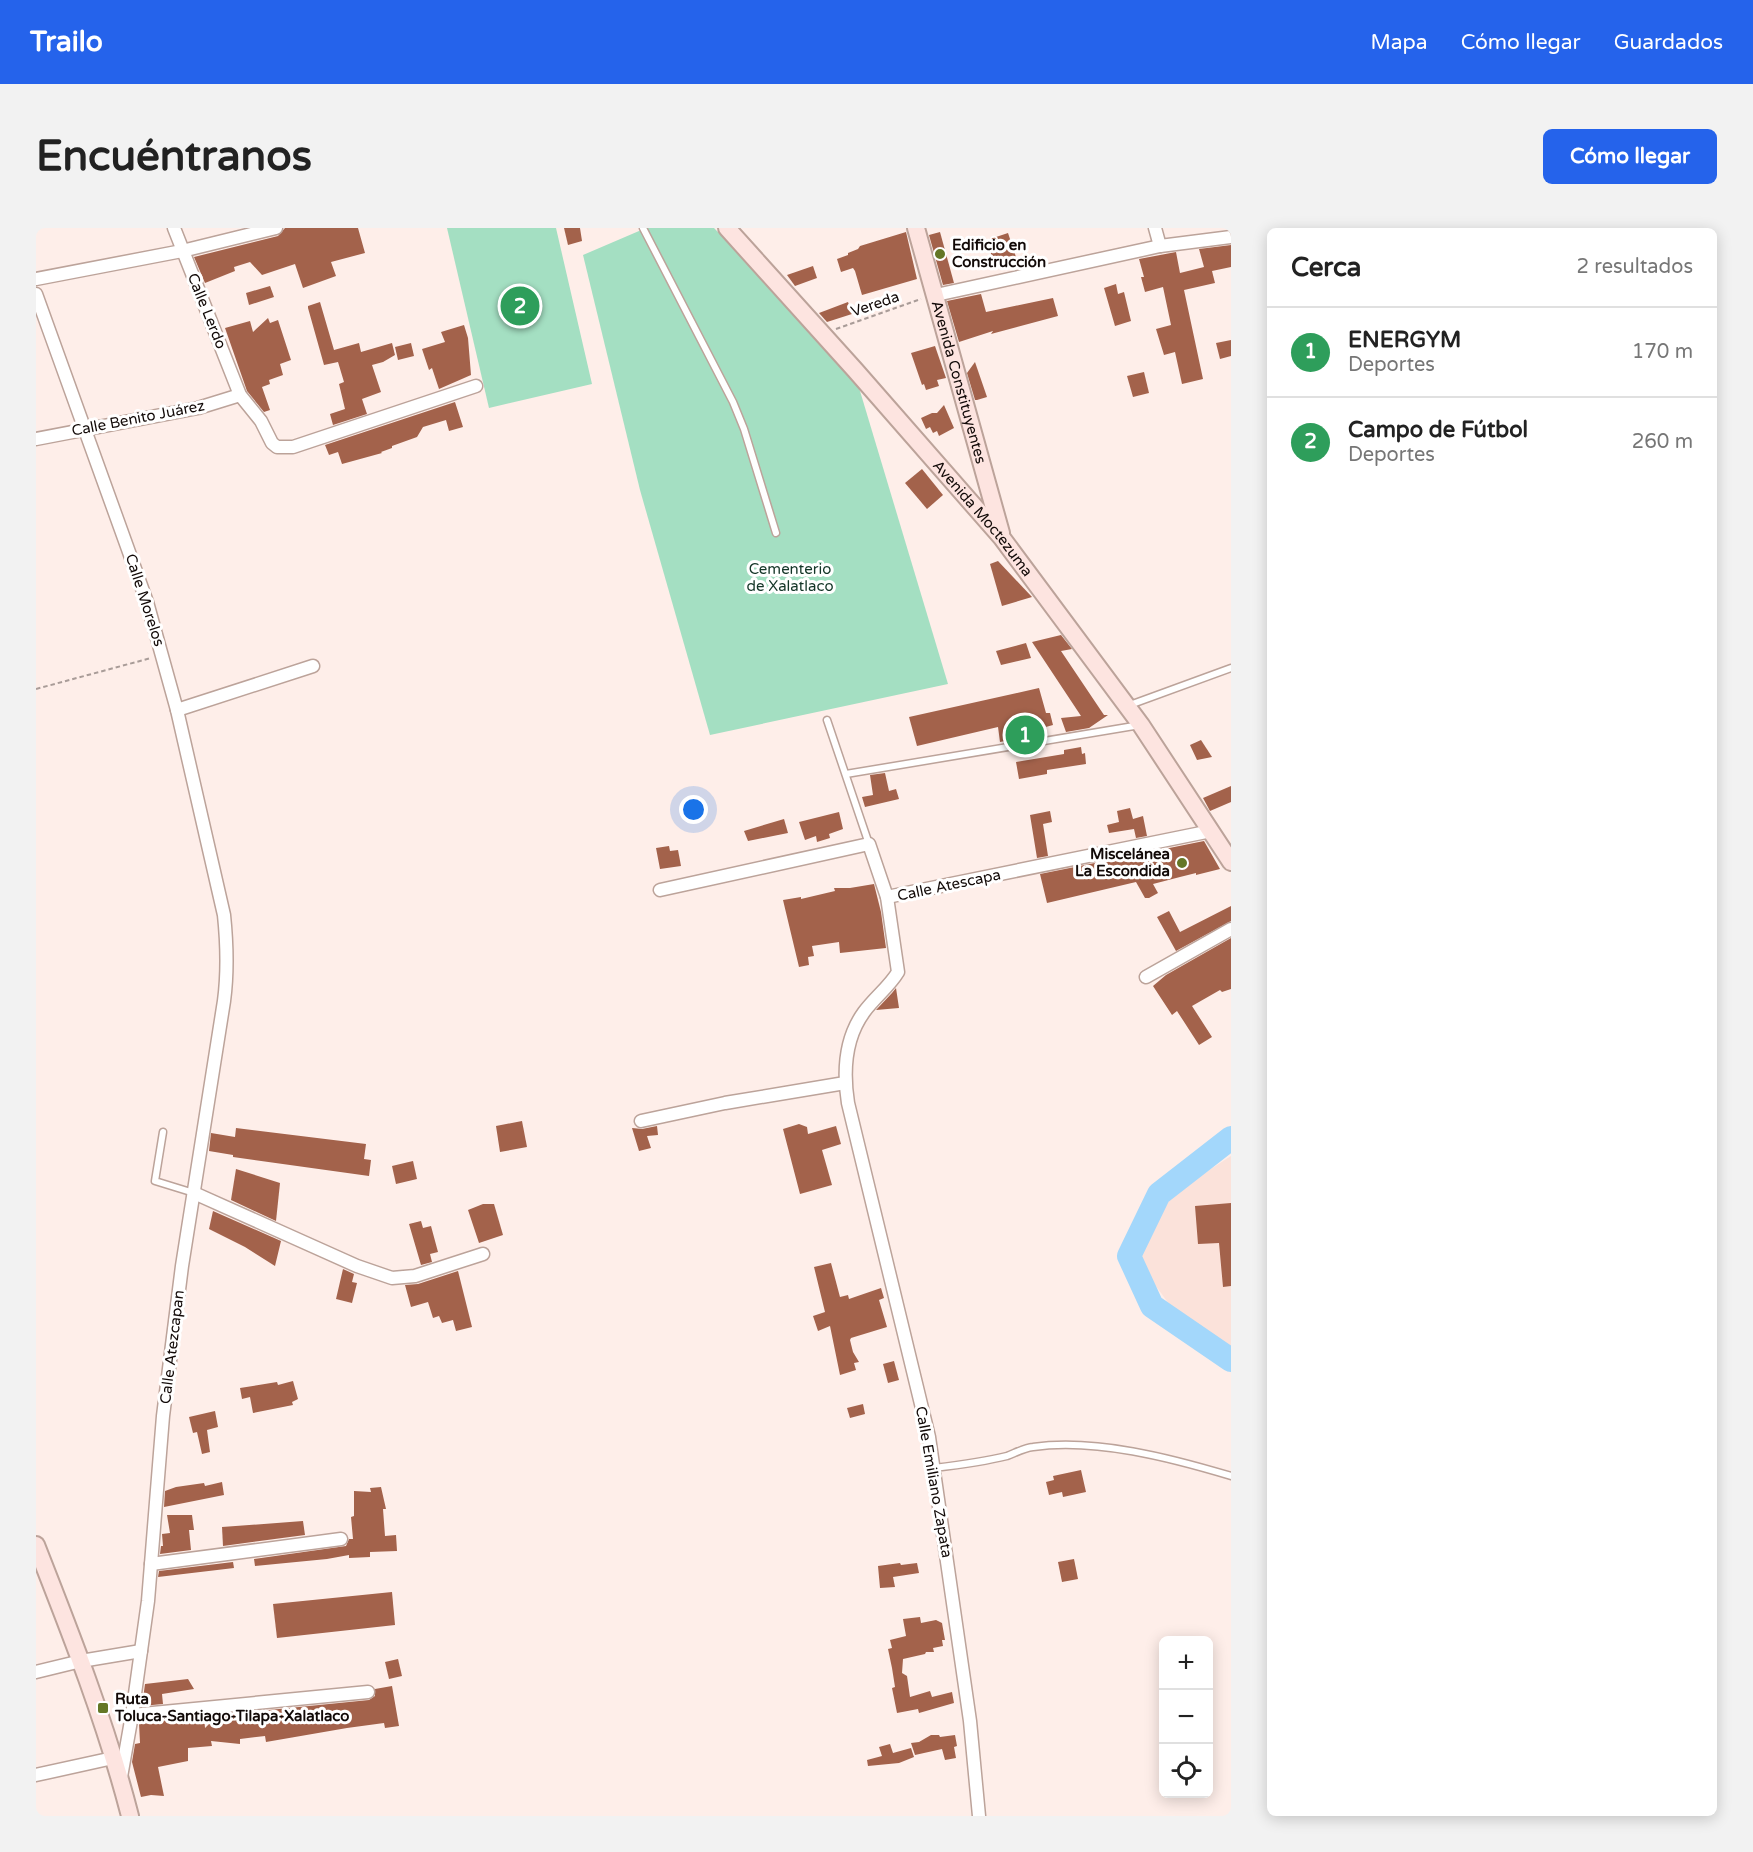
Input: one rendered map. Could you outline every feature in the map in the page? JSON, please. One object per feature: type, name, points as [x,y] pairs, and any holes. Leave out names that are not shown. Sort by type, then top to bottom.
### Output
[{"type":"main road","name":"Avenida Moctezuma","points":[[727,228],[1002,538],[1141,725],[1231,862]]},
{"type":"main road","name":"Avenida Constituyentes","points":[[916,228],[1002,538]]},
{"type":"main road","points":[[36,1545],[81,1661],[130,1816]]},
{"type":"street","name":"Calle Lerdo","points":[[174,228],[240,394],[261,421],[272,443],[277,447],[285,448],[476,386]]},
{"type":"street","points":[[36,279],[182,251],[276,228]]},
{"type":"street","points":[[1155,228],[1160,246]]},
{"type":"street","points":[[936,295],[1160,246],[1231,237]]},
{"type":"street","name":"Calle Morelos","points":[[36,294],[147,602],[177,710],[224,915]]},
{"type":"street","name":"Calle Benito Juárez","points":[[36,439],[198,408],[240,394]]},
{"type":"street","points":[[177,710],[313,666]]},
{"type":"street","name":"Calle Atescapa","points":[[845,1083],[847,1053],[853,1030],[865,1011],[898,972],[887,897],[1211,831]]},
{"type":"street","points":[[660,890],[869,844],[887,897]]},
{"type":"street","name":"Calle Atezcapan","points":[[120,1780],[141,1651],[151,1564],[163,1416],[182,1266],[228,970],[224,915]]},
{"type":"street","points":[[1146,977],[1231,929]]},
{"type":"street","points":[[641,1120],[845,1083]]},
{"type":"street","name":"Calle Emiliano Zapata","points":[[845,1083],[929,1437],[970,1721],[979,1816]]},
{"type":"street","points":[[194,1193],[357,1266],[393,1278],[415,1276],[483,1254]]},
{"type":"street","points":[[151,1564],[341,1539]]},
{"type":"street","points":[[36,1672],[81,1661],[141,1651]]},
{"type":"street","points":[[132,1714],[368,1692]]},
{"type":"street","points":[[36,1775],[113,1758]]},
{"type":"lane","points":[[643,228],[734,402],[776,533]]},
{"type":"lane","points":[[1127,706],[1231,668]]},
{"type":"lane","points":[[828,720],[869,844]]},
{"type":"lane","points":[[846,774],[1141,725]]},
{"type":"lane","points":[[163,1132],[155,1181],[194,1193]]},
{"type":"lane","points":[[934,1468],[978,1462],[1032,1447],[1108,1447],[1159,1457],[1231,1476]]},
{"type":"path","name":"Vereda","points":[[822,334],[936,295]]},
{"type":"path","points":[[36,689],[162,655]]},
{"type":"shaded area","points":[[1231,1156],[1231,1349],[1175,1312],[1147,1274],[1139,1251],[1160,1208],[1200,1176]]},
{"type":"green space","points":[[447,228],[556,228],[592,384],[489,408]]},
{"type":"green space","name":"Cementerio de Xalatlaco","points":[[646,228],[714,228],[854,371],[948,684],[710,735],[640,490],[583,255]]},
{"type":"building","points":[[285,228],[358,228],[365,253],[331,262],[336,276],[303,288],[295,264],[262,275],[250,262],[234,267],[235,271],[205,283],[194,257],[278,236]]},
{"type":"building","points":[[564,228],[580,228],[582,241],[568,245]]},
{"type":"building","points":[[906,232],[917,279],[862,295],[853,268],[841,272],[837,259],[848,255],[860,246]]},
{"type":"building","name":"Edificio en Construcción","points":[[940,232],[954,283],[943,285],[929,235]]},
{"type":"building","points":[[1008,233],[1016,257],[994,264],[987,240]]},
{"type":"building","points":[[1231,245],[1231,267],[1212,271],[1215,283],[1184,290],[1203,379],[1182,384],[1175,352],[1164,355],[1156,329],[1171,325],[1163,287],[1145,292],[1139,259],[1176,252],[1180,273],[1204,267],[1199,249]]},
{"type":"building","points":[[813,266],[817,278],[795,286],[787,275]]},
{"type":"building","points":[[1116,284],[1118,294],[1124,292],[1131,321],[1115,326],[1104,288]]},
{"type":"building","points":[[270,286],[274,297],[249,305],[246,293]]},
{"type":"building","points":[[981,294],[986,312],[1053,298],[1058,316],[991,334],[993,331],[959,342],[947,301]]},
{"type":"building","points":[[320,302],[334,350],[359,343],[361,352],[392,343],[395,355],[372,365],[381,392],[362,399],[367,414],[333,425],[330,414],[345,409],[339,384],[344,382],[338,362],[324,365],[308,308]]},
{"type":"building","points":[[848,302],[852,314],[827,322],[819,313]]},
{"type":"building","points":[[268,318],[270,323],[278,320],[291,360],[280,364],[283,375],[269,380],[270,384],[262,387],[270,410],[264,412],[247,391],[225,328],[250,321],[253,332]]},
{"type":"building","points":[[464,325],[468,338],[471,375],[439,389],[422,349],[445,342],[441,332]]},
{"type":"building","points":[[1231,340],[1231,356],[1220,359],[1216,343]]},
{"type":"building","points":[[411,343],[414,356],[398,360],[395,347]]},
{"type":"building","points":[[935,346],[946,378],[937,380],[939,386],[926,390],[924,384],[922,385],[911,353]]},
{"type":"building","points":[[975,362],[987,397],[977,400],[975,400],[967,373]]},
{"type":"building","points":[[1144,372],[1149,393],[1133,397],[1127,376]]},
{"type":"building","points":[[455,402],[463,427],[449,431],[446,420],[423,427],[417,437],[392,446],[382,453],[342,464],[338,452],[329,455],[325,445]]},
{"type":"building","points":[[944,405],[954,428],[939,436],[937,431],[933,433],[930,427],[926,429],[921,418],[937,413]]},
{"type":"building","points":[[922,469],[943,495],[927,509],[905,483]]},
{"type":"building","points":[[998,561],[1032,597],[1002,606],[990,564]]},
{"type":"building","points":[[1061,635],[1072,649],[1061,651],[1104,715],[1108,715],[1089,728],[1066,732],[1061,718],[1081,716],[1032,642]]},
{"type":"building","points":[[1026,643],[1031,658],[1001,665],[996,651]]},
{"type":"building","points":[[1039,688],[1046,713],[1050,713],[1053,725],[1024,733],[1025,737],[1000,742],[998,727],[917,746],[909,717]]},
{"type":"building","points":[[1201,740],[1212,757],[1197,760],[1190,745]]},
{"type":"building","points":[[1081,747],[1082,754],[1085,753],[1086,764],[1047,770],[1047,774],[1019,779],[1016,762],[1064,754],[1064,750]]},
{"type":"building","points":[[885,773],[889,791],[896,789],[899,799],[865,807],[862,797],[873,795],[870,775]]},
{"type":"building","points":[[1231,786],[1231,802],[1210,811],[1203,798]]},
{"type":"building","points":[[1130,808],[1133,819],[1143,816],[1147,836],[1136,838],[1134,829],[1109,833],[1107,825],[1119,822],[1117,811]]},
{"type":"building","points":[[1050,811],[1052,822],[1043,824],[1048,856],[1037,858],[1030,815]]},
{"type":"building","points":[[839,812],[843,829],[829,834],[830,838],[817,842],[816,836],[805,840],[799,822]]},
{"type":"building","points":[[784,819],[788,833],[748,841],[744,831]]},
{"type":"building","points":[[1204,841],[1220,869],[1153,884],[1158,893],[1149,898],[1145,898],[1136,882],[1047,903],[1040,874]]},
{"type":"building","points":[[669,846],[670,851],[678,850],[681,866],[660,869],[656,848]]},
{"type":"building","points":[[874,884],[886,948],[840,953],[839,942],[812,946],[814,956],[808,957],[809,965],[799,967],[783,900],[801,897],[801,899],[835,891],[834,888]]},
{"type":"building","points":[[1231,906],[1231,921],[1176,951],[1157,917],[1169,911],[1180,932]]},
{"type":"building","points":[[1231,938],[1231,989],[1222,992],[1220,990],[1192,1006],[1212,1037],[1199,1045],[1177,1011],[1172,1015],[1153,986],[1166,975]]},
{"type":"building","points":[[896,988],[899,1008],[876,1010],[892,993]]},
{"type":"building","points":[[522,1121],[527,1147],[500,1152],[496,1126]]},
{"type":"building","points":[[799,1124],[807,1127],[808,1134],[836,1126],[841,1144],[822,1150],[832,1185],[800,1194],[783,1129]]},
{"type":"building","points":[[657,1126],[658,1135],[647,1136],[651,1148],[639,1151],[632,1128]]},
{"type":"building","points":[[236,1128],[366,1144],[364,1159],[371,1160],[369,1176],[233,1157],[233,1155],[209,1151],[211,1133],[235,1137]]},
{"type":"building","points":[[413,1161],[417,1179],[396,1184],[392,1166]]},
{"type":"building","points":[[236,1169],[280,1183],[276,1221],[231,1200]]},
{"type":"building","points":[[1231,1203],[1231,1286],[1223,1287],[1219,1243],[1198,1244],[1195,1206]]},
{"type":"building","points":[[483,1204],[494,1204],[503,1235],[479,1243],[468,1210]]},
{"type":"building","points":[[213,1211],[281,1241],[275,1266],[245,1247],[209,1229]]},
{"type":"building","points":[[421,1221],[423,1228],[431,1226],[438,1252],[430,1254],[432,1262],[421,1265],[409,1224]]},
{"type":"building","points":[[831,1263],[840,1297],[848,1295],[849,1299],[881,1288],[884,1298],[879,1300],[887,1327],[851,1338],[853,1352],[859,1362],[854,1363],[856,1370],[840,1375],[830,1326],[818,1331],[813,1316],[825,1312],[814,1267]]},
{"type":"building","points":[[343,1269],[354,1274],[352,1282],[357,1283],[352,1303],[336,1299]]},
{"type":"building","points":[[458,1271],[472,1327],[456,1331],[453,1320],[442,1323],[439,1316],[433,1318],[428,1302],[411,1307],[405,1285],[418,1284]]},
{"type":"building","points":[[894,1361],[899,1380],[888,1383],[883,1364]]},
{"type":"building","points":[[293,1381],[298,1399],[292,1402],[293,1405],[253,1413],[250,1397],[242,1399],[240,1388],[277,1382],[278,1385]]},
{"type":"building","points":[[863,1404],[865,1414],[850,1418],[847,1408]]},
{"type":"building","points":[[215,1411],[218,1427],[207,1430],[210,1452],[202,1454],[197,1432],[193,1433],[189,1417]]},
{"type":"building","points":[[1081,1470],[1086,1492],[1063,1497],[1062,1492],[1049,1495],[1046,1482],[1054,1480],[1053,1476]]},
{"type":"building","points":[[222,1482],[224,1495],[164,1507],[165,1491],[176,1487],[204,1483],[205,1486]]},
{"type":"building","points":[[381,1487],[386,1509],[383,1509],[385,1536],[396,1535],[397,1551],[370,1552],[370,1557],[349,1558],[349,1555],[255,1566],[254,1559],[346,1546],[349,1539],[353,1539],[351,1517],[354,1516],[354,1491],[371,1492],[370,1488]]},
{"type":"building","points":[[167,1515],[192,1515],[194,1530],[189,1530],[191,1550],[160,1554],[161,1546],[163,1546],[162,1534],[170,1533]]},
{"type":"building","points":[[303,1521],[305,1535],[223,1546],[222,1527]]},
{"type":"building","points":[[1074,1559],[1078,1579],[1062,1582],[1058,1562]]},
{"type":"building","points":[[233,1562],[234,1568],[158,1577],[159,1571]]},
{"type":"building","points":[[900,1563],[901,1565],[917,1563],[919,1573],[893,1577],[895,1587],[880,1588],[878,1566]]},
{"type":"building","points":[[392,1592],[395,1625],[277,1638],[273,1604]]},
{"type":"building","points":[[920,1617],[921,1623],[936,1620],[942,1623],[945,1640],[942,1640],[943,1646],[933,1648],[934,1652],[903,1659],[902,1673],[907,1676],[910,1697],[930,1691],[932,1697],[952,1692],[954,1703],[919,1713],[918,1709],[897,1713],[888,1649],[892,1648],[890,1640],[906,1636],[903,1619]]},
{"type":"building","points":[[398,1659],[402,1676],[389,1679],[385,1662]]},
{"type":"building","points":[[188,1679],[194,1689],[162,1694],[163,1704],[142,1706],[145,1684]]},
{"type":"building","points":[[392,1686],[399,1726],[385,1728],[384,1723],[266,1742],[265,1736],[240,1739],[240,1744],[211,1741],[212,1746],[188,1748],[188,1761],[158,1767],[164,1796],[141,1797],[132,1762],[135,1744],[140,1743],[139,1723],[204,1716],[205,1728],[218,1715],[369,1700],[375,1696],[375,1689]]},
{"type":"building","points":[[931,1735],[940,1737],[955,1735],[956,1758],[945,1760],[942,1749],[915,1755],[911,1743],[919,1742]]},
{"type":"building","points":[[890,1744],[893,1753],[911,1748],[914,1757],[899,1763],[868,1766],[867,1760],[882,1756],[879,1747]]},
{"type":"waterway","points":[[1231,1138],[1159,1194],[1129,1256],[1152,1306],[1231,1360]]},
{"type":"place","name":"Edificio en Construcción","points":[[940,254]]},
{"type":"place","name":"Campo de Fútbol","points":[[520,306]]},
{"type":"place","name":"ENERGYM","points":[[1025,735]]},
{"type":"place","name":"Miscelánea La Escondida","points":[[1182,863]]},
{"type":"place","name":"Ruta Toluca-Santiago-Tilapa-Xalatlaco","points":[[103,1708]]}]
